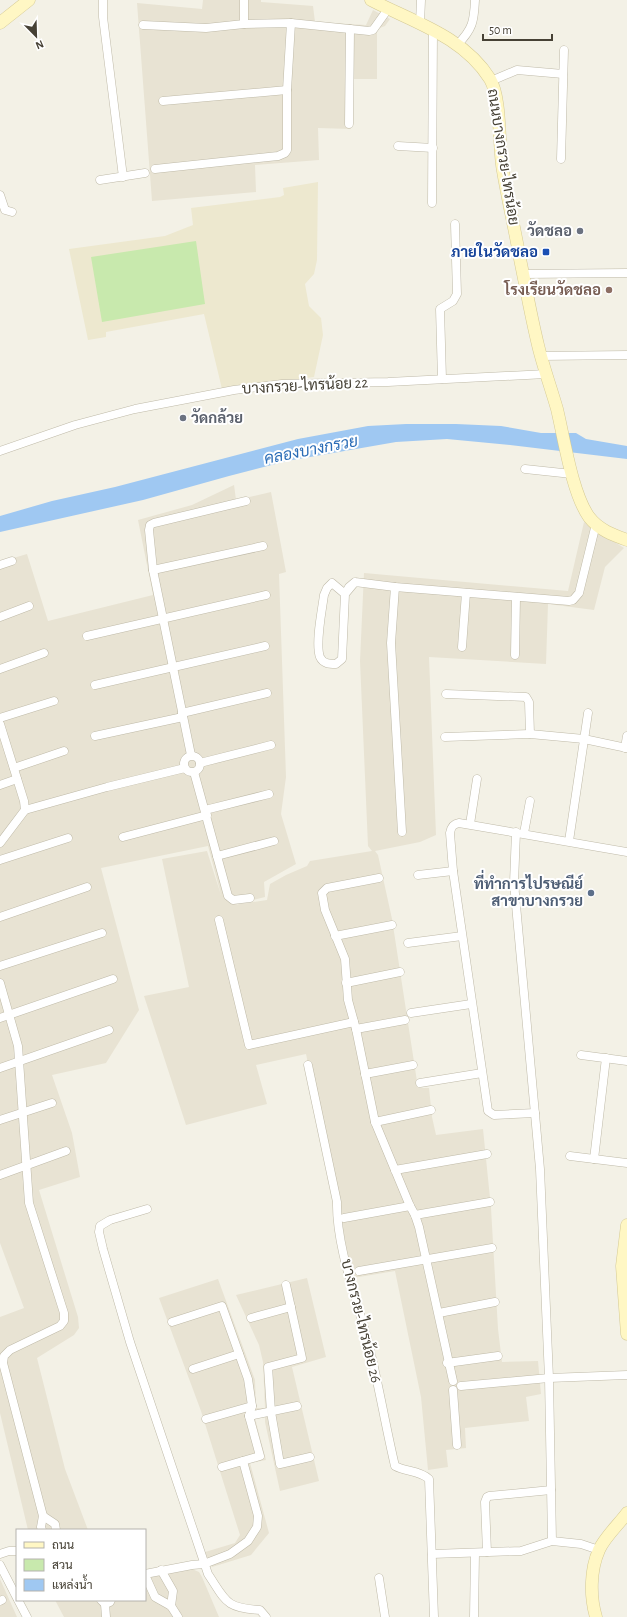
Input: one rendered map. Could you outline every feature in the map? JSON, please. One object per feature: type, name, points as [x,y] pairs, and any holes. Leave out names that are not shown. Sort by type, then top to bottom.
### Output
[{"type":"main road","points":[[0,23],[29,0]]},
{"type":"main road","name":"ถนนบางกรวย-ไทรน้อย","points":[[371,0],[433,29],[457,45],[476,62],[491,81],[497,100],[503,171],[524,274],[541,356],[556,407],[571,470],[585,510],[596,524],[609,533],[627,540]]},
{"type":"main road","points":[[627,1224],[622,1266],[627,1308],[627,1334]]},
{"type":"main road","points":[[596,1617],[592,1591],[594,1570],[599,1550],[627,1513]]},
{"type":"street","points":[[103,0],[103,17],[123,177]]},
{"type":"street","points":[[244,0],[244,24]]},
{"type":"street","points":[[420,23],[421,0]]},
{"type":"street","points":[[457,45],[470,31],[474,21],[475,0]]},
{"type":"street","points":[[143,24],[206,28],[244,24],[291,23],[369,31],[373,30],[388,9]]},
{"type":"street","points":[[155,169],[278,156],[285,153],[287,150],[287,90],[291,23]]},
{"type":"street","points":[[349,124],[350,29]]},
{"type":"street","points":[[432,204],[433,29]]},
{"type":"street","points":[[561,159],[564,50]]},
{"type":"street","points":[[491,81],[517,70],[563,74]]},
{"type":"street","points":[[163,101],[287,90]]},
{"type":"street","points":[[398,146],[432,148]]},
{"type":"street","points":[[100,180],[145,173]]},
{"type":"street","points":[[0,195],[5,210],[12,212]]},
{"type":"street","points":[[442,379],[440,309],[453,301],[457,294],[455,224]]},
{"type":"street","points":[[524,274],[627,273]]},
{"type":"street","points":[[541,356],[627,355]]},
{"type":"street","name":"บางกรวย-ไทรน้อย 22","points":[[0,451],[76,425],[135,409],[234,390],[282,384],[388,382],[546,374]]},
{"type":"street","points":[[525,469],[571,470]]},
{"type":"street","points":[[0,843],[25,810],[107,787],[185,768],[188,771],[194,772],[199,768],[199,759],[192,755],[153,570],[149,536],[150,525],[246,501]]},
{"type":"street","points":[[345,594],[332,583],[327,588],[324,595],[318,645],[320,657],[323,662],[328,664],[336,664],[342,659],[345,594],[355,582],[395,587],[566,602],[573,600],[579,593],[596,524]]},
{"type":"street","points":[[153,570],[263,546]]},
{"type":"street","points":[[0,566],[12,561]]},
{"type":"street","points":[[395,587],[391,643],[402,832]]},
{"type":"street","points":[[462,647],[466,593]]},
{"type":"street","points":[[87,636],[266,595]]},
{"type":"street","points":[[515,655],[516,597]]},
{"type":"street","points":[[0,616],[29,606]]},
{"type":"street","points":[[95,685],[265,646]]},
{"type":"street","points":[[0,670],[44,653]]},
{"type":"street","points":[[95,736],[267,693]]},
{"type":"street","points":[[446,694],[526,697],[529,702],[530,734]]},
{"type":"street","points":[[0,718],[54,700]]},
{"type":"street","points":[[569,841],[588,713]]},
{"type":"street","points":[[1,729],[18,779],[25,810]]},
{"type":"street","points":[[445,737],[530,734],[584,739],[626,748],[627,736]]},
{"type":"street","points":[[200,763],[271,745]]},
{"type":"street","points":[[14,768],[64,751]]},
{"type":"street","points":[[185,768],[185,760],[192,755]]},
{"type":"street","points":[[194,772],[228,896],[233,900],[250,898]]},
{"type":"street","points":[[0,785],[18,779]]},
{"type":"street","points":[[470,824],[476,779]]},
{"type":"street","points":[[123,837],[270,794]]},
{"type":"street","points":[[524,833],[530,801]]},
{"type":"street","points":[[535,1113],[494,1115],[490,1114],[488,1111],[471,1004],[453,870],[450,833],[451,827],[459,822],[627,852]]},
{"type":"street","points":[[516,832],[514,883],[540,1169],[549,1378],[552,1541]]},
{"type":"street","points":[[0,860],[68,838]]},
{"type":"street","points":[[217,856],[274,841]]},
{"type":"street","points":[[418,875],[453,870]]},
{"type":"street","points":[[379,878],[327,888],[324,890],[322,898],[325,910],[345,959],[348,1000],[355,1026],[375,1122],[415,1215],[427,1259],[453,1382],[450,1386],[453,1390],[457,1445]]},
{"type":"street","points":[[0,917],[87,887]]},
{"type":"street","points":[[219,920],[249,1045],[355,1026],[405,1020]]},
{"type":"street","points":[[335,936],[392,925]]},
{"type":"street","points":[[0,966],[102,933]]},
{"type":"street","points":[[408,943],[462,936]]},
{"type":"street","points":[[346,983],[400,972]]},
{"type":"street","points":[[0,1018],[113,979]]},
{"type":"street","points":[[0,983],[18,1046],[20,1061],[29,1203],[64,1313],[64,1321],[60,1326],[10,1350],[4,1356],[3,1363],[43,1516],[42,1529]]},
{"type":"street","points":[[411,1013],[471,1004]]},
{"type":"street","points":[[0,1068],[109,1030]]},
{"type":"street","points":[[581,1055],[627,1061]]},
{"type":"street","points":[[594,1159],[606,1058]]},
{"type":"street","name":"บางกรวย-ไทรน้อย 26","points":[[308,1065],[337,1202],[336,1217],[356,1303],[367,1338],[395,1466],[401,1470],[420,1473],[429,1479],[434,1617]]},
{"type":"street","points":[[365,1074],[413,1065]]},
{"type":"street","points":[[420,1083],[482,1073]]},
{"type":"street","points":[[0,1120],[52,1103]]},
{"type":"street","points":[[375,1122],[431,1110]]},
{"type":"street","points":[[0,1175],[66,1151]]},
{"type":"street","points":[[395,1170],[487,1154]]},
{"type":"street","points":[[570,1156],[627,1163]]},
{"type":"street","points":[[415,1215],[490,1202]]},
{"type":"street","points":[[344,1218],[410,1206]]},
{"type":"street","points":[[147,1209],[103,1223],[100,1226],[99,1232],[130,1342],[208,1574],[224,1599],[234,1606],[245,1609],[260,1610],[266,1617]]},
{"type":"street","points":[[359,1271],[492,1248]]},
{"type":"street","points":[[286,1285],[302,1358],[268,1367],[271,1412],[280,1464],[310,1457]]},
{"type":"street","points":[[439,1313],[495,1302]]},
{"type":"street","points":[[172,1322],[222,1306],[248,1379],[252,1406],[249,1416],[260,1456],[222,1467]]},
{"type":"street","points":[[251,1318],[291,1306]]},
{"type":"street","points":[[193,1369],[239,1354]]},
{"type":"street","points":[[448,1363],[498,1356]]},
{"type":"street","points":[[453,1390],[458,1390],[461,1386],[549,1378],[627,1375]]},
{"type":"street","points":[[453,1382],[458,1381],[461,1386]]},
{"type":"street","points":[[206,1419],[252,1406]]},
{"type":"street","points":[[249,1416],[297,1406]]},
{"type":"street","points":[[146,1574],[161,1570],[204,1564],[230,1554],[248,1541],[257,1526],[258,1516],[243,1461]]},
{"type":"street","points":[[488,1552],[485,1502],[487,1497],[551,1490]]},
{"type":"street","points":[[43,1516],[55,1524],[56,1529]]},
{"type":"street","points":[[432,1554],[521,1551],[552,1541],[581,1544],[599,1550]]},
{"type":"street","points":[[0,1554],[16,1550]]},
{"type":"street","points":[[474,1617],[475,1553]]},
{"type":"street","points":[[0,1565],[16,1595]]},
{"type":"street","points":[[161,1570],[173,1591],[171,1606]]},
{"type":"street","points":[[146,1576],[155,1597],[171,1606],[178,1617]]},
{"type":"street","points":[[379,1578],[384,1617]]},
{"type":"street","points":[[19,1601],[26,1617]]},
{"type":"street","points":[[105,1601],[106,1617]]},
{"type":"shaded area","points":[[203,0],[261,0],[261,2],[313,6],[315,22],[366,25],[373,10],[390,19],[385,26],[377,29],[377,79],[351,79],[351,129],[318,128],[319,160],[255,165],[256,192],[152,201],[137,3],[202,9]]},
{"type":"shaded area","points":[[318,182],[317,260],[314,274],[305,284],[309,306],[321,318],[323,335],[314,377],[222,389],[204,314],[106,332],[106,337],[88,340],[69,249],[165,236],[193,225],[191,208],[280,197],[284,195],[283,188]]},
{"type":"shaded area","points":[[234,485],[236,500],[271,492],[286,572],[279,574],[286,777],[281,814],[296,864],[264,882],[265,897],[233,905],[267,900],[270,884],[307,866],[310,861],[372,851],[368,846],[360,661],[364,573],[568,591],[584,522],[624,548],[605,567],[594,610],[548,604],[546,664],[429,657],[436,835],[420,842],[375,851],[378,855],[392,919],[418,1088],[429,1088],[432,1117],[436,1135],[483,1129],[491,1208],[498,1329],[502,1362],[538,1361],[541,1394],[526,1397],[529,1421],[465,1428],[466,1448],[446,1450],[448,1467],[428,1470],[421,1397],[395,1271],[353,1278],[306,1054],[256,1065],[267,1104],[186,1125],[144,996],[189,987],[162,859],[207,851],[221,895],[208,846],[101,868],[139,1010],[106,1063],[52,1075],[72,1133],[80,1177],[39,1190],[78,1317],[79,1328],[74,1335],[37,1358],[65,1469],[88,1529],[28,1529],[0,1413],[0,1317],[24,1308],[0,1243],[0,562],[27,554],[48,621],[153,595],[138,520],[192,505]]},
{"type":"shaded area","points":[[307,1278],[326,1357],[292,1367],[319,1481],[280,1491],[265,1417],[255,1418],[266,1460],[250,1463],[269,1533],[251,1555],[212,1567],[205,1552],[235,1543],[240,1535],[201,1411],[159,1298],[218,1279],[255,1380],[256,1408],[265,1408],[263,1362],[259,1345],[236,1295]]},
{"type":"shaded area","points":[[192,1569],[199,1572],[219,1617],[64,1617],[56,1601],[146,1601],[146,1576]]},
{"type":"shaded area","points":[[0,1579],[17,1617],[0,1617]]},
{"type":"green space","points":[[196,241],[205,304],[102,322],[91,257]]},
{"type":"water","name":"คลองบางกรวย","points":[[406,424],[501,426],[541,433],[576,433],[586,439],[627,446],[627,459],[447,439],[396,442],[287,461],[143,500],[0,532],[0,516],[52,501],[115,487],[298,439],[368,426]]},
{"type":"place","name":"วัดชลอ","points":[[580,231]]},
{"type":"place","name":"ภายในวัดชลอ","points":[[546,252]]},
{"type":"place","name":"โรงเรียนวัดชลอ","points":[[609,290]]},
{"type":"place","name":"วัดกล้วย","points":[[183,418]]},
{"type":"place","name":"ที่ทำการไปรษณีย์ สาขาบางกรวย","points":[[591,893]]}]
